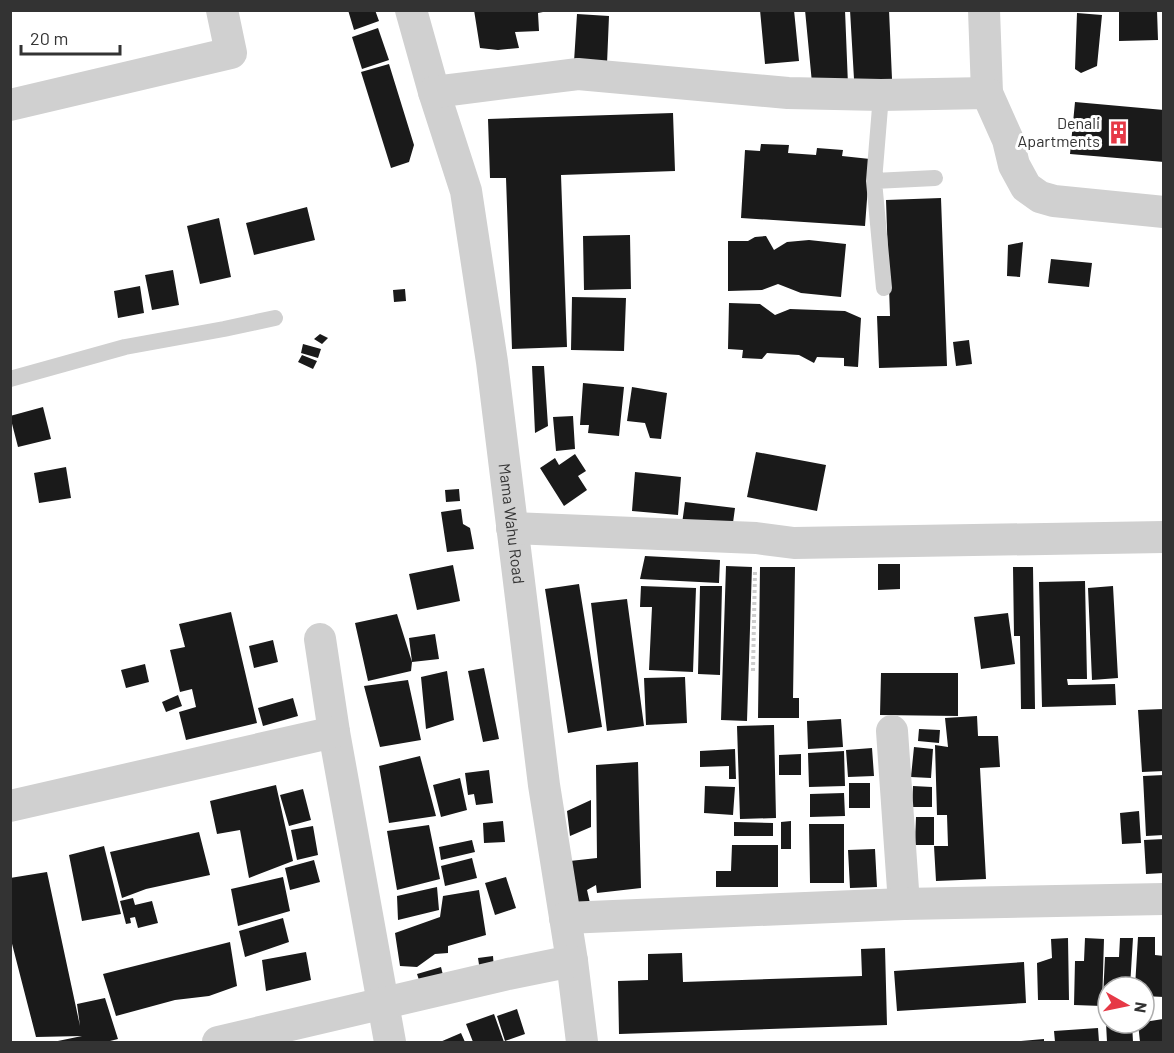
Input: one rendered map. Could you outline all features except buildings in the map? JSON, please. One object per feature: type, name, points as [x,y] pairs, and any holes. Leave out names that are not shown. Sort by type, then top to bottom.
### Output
[{"type":"street","points":[[10,105],[231,53],[222,10]]},
{"type":"street","name":"Mama Wahu Road","points":[[411,10],[434,92],[466,191],[492,362],[544,784],[572,961],[582,1042]]},
{"type":"street","points":[[984,10],[987,93],[1008,140],[1014,165],[1026,187],[1040,197],[1054,201],[1164,212]]},
{"type":"street","points":[[434,92],[578,74],[788,93],[881,96],[987,93]]},
{"type":"street","points":[[512,528],[756,538],[794,543],[1164,537]]},
{"type":"street","points":[[320,639],[334,732],[390,1042]]},
{"type":"street","points":[[892,731],[904,904]]},
{"type":"street","points":[[10,806],[334,732]]},
{"type":"street","points":[[565,918],[904,904],[1164,899]]},
{"type":"street","points":[[218,1042],[572,961]]},
{"type":"lane","points":[[881,96],[874,181],[884,288]]},
{"type":"lane","points":[[874,181],[935,178]]},
{"type":"lane","points":[[10,379],[125,347],[275,318]]},
{"type":"path","points":[[753,671],[756,538]]},
{"type":"place","name":"Denali Apartments","points":[[1118,132]]}]
